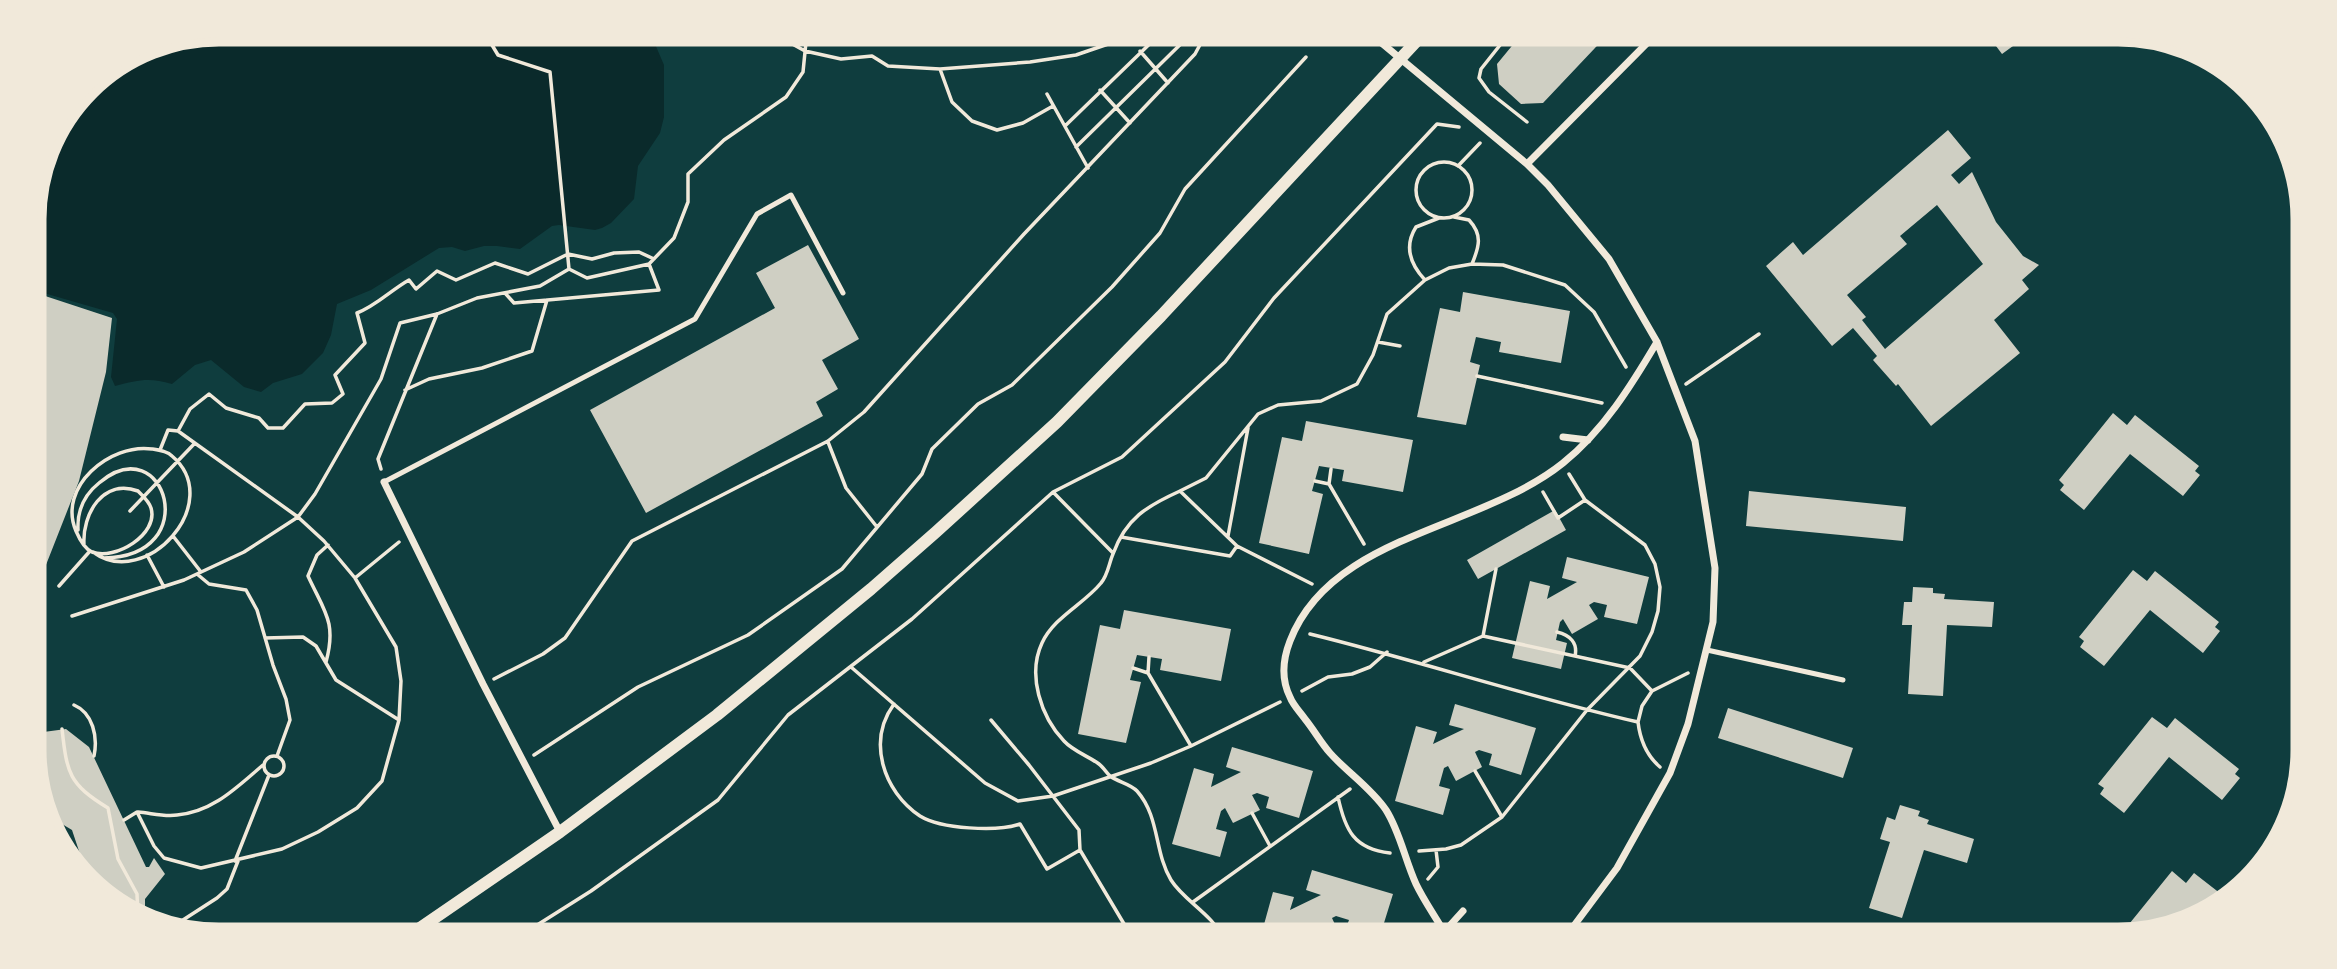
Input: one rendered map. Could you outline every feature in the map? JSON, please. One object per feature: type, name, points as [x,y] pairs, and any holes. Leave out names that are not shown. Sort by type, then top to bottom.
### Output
[{"type":"street","points":[[1381,42],[1527,164],[1548,184],[1609,259],[1657,342],[1695,441],[1715,568],[1713,622],[1707,650],[1688,724],[1670,772],[1617,867],[1573,927]]},
{"type":"street","points":[[421,927],[560,832],[717,715],[861,598],[1057,422],[1161,316],[1415,42]]},
{"type":"street","points":[[1527,164],[1648,42]]},
{"type":"street","points":[[1441,927],[1416,883],[1386,810],[1330,753],[1290,697],[1283,667],[1286,651],[1306,609],[1323,590],[1370,555],[1488,507],[1537,482],[1563,463],[1588,440],[1633,383],[1657,342]]},
{"type":"street","points":[[1563,437],[1588,440]]},
{"type":"street","points":[[384,482],[483,684],[560,832]]},
{"type":"street","points":[[1452,927],[1463,911]]},
{"type":"lane","points":[[384,482],[695,319],[757,214],[791,195],[843,293]]},
{"type":"lane","points":[[1707,650],[1843,680]]},
{"type":"path","points":[[490,42],[498,55],[550,72],[569,269]]},
{"type":"path","points":[[789,42],[805,51],[841,59],[872,56],[888,66],[940,69],[1030,62],[1076,55],[1114,42]]},
{"type":"path","points":[[569,269],[587,278],[649,264],[674,238],[688,202],[688,174],[724,140],[786,97],[803,72],[806,42]]},
{"type":"path","points":[[1065,126],[1150,42]]},
{"type":"path","points":[[1076,147],[1184,42]]},
{"type":"path","points":[[483,684],[543,654],[565,638],[632,541],[828,441],[864,412],[1024,234],[1195,54],[1201,42]]},
{"type":"path","points":[[1502,42],[1481,69],[1479,78],[1489,92],[1527,122]]},
{"type":"path","points":[[1140,51],[1168,83]]},
{"type":"path","points":[[524,762],[638,687],[748,635],[842,569],[922,474],[932,449],[978,404],[1012,385],[1112,287],[1160,233],[1185,189],[1306,57]]},
{"type":"path","points":[[940,69],[952,103],[972,121],[997,130],[1023,123],[1053,106]]},
{"type":"path","points":[[1100,90],[1130,123]]},
{"type":"path","points":[[1047,94],[1088,168]]},
{"type":"path","points":[[534,927],[591,891],[718,800],[788,715],[912,619],[1053,492],[1122,457],[1225,362],[1274,298],[1437,124],[1462,127]]},
{"type":"path","points":[[1458,166],[1481,142],[1472,135]]},
{"type":"path","points":[[1425,280],[1418,273],[1409,252],[1413,231],[1429,220],[1448,217],[1463,210],[1471,196],[1470,180],[1458,166],[1444,162],[1435,164],[1421,175],[1417,192],[1424,209],[1439,217],[1448,217],[1469,220],[1476,228],[1480,242],[1472,264]]},
{"type":"path","points":[[178,431],[190,410],[208,394],[226,408],[258,418],[268,428],[283,428],[305,404],[332,403],[343,394],[335,375],[365,343],[357,313],[369,308],[409,280],[416,289],[437,271],[456,280],[495,263],[528,274],[568,254],[592,259],[614,253],[639,251],[654,259]]},
{"type":"path","points":[[504,292],[514,303],[659,290],[649,264]]},
{"type":"path","points":[[1213,927],[1171,881],[1150,812],[1136,790],[1066,744],[1053,729],[1037,690],[1038,653],[1043,640],[1060,619],[1102,582],[1121,537],[1145,508],[1206,478],[1258,414],[1278,405],[1321,401],[1357,384],[1373,355],[1387,314],[1425,280],[1449,268],[1472,264],[1503,265],[1565,285],[1599,319],[1633,383]]},
{"type":"path","points":[[72,616],[199,573],[244,552],[298,517],[315,494],[381,379],[400,323],[437,314],[477,298],[540,286],[569,269]]},
{"type":"path","points":[[405,390],[429,379],[482,368],[532,351],[547,300]]},
{"type":"path","points":[[384,482],[378,459],[437,314]]},
{"type":"path","points":[[1676,391],[1759,334]]},
{"type":"path","points":[[1378,342],[1400,346]]},
{"type":"path","points":[[1477,376],[1615,405]]},
{"type":"path","points":[[1228,537],[1248,425]]},
{"type":"path","points":[[137,812],[164,858],[201,868],[282,849],[318,832],[357,808],[382,781],[399,720],[401,681],[396,647],[355,579],[328,545],[298,517],[178,431],[168,430],[160,450]]},
{"type":"path","points":[[828,441],[846,488],[877,527]]},
{"type":"path","points":[[130,511],[195,443]]},
{"type":"path","points":[[132,449],[160,450],[177,461],[191,485],[190,504],[185,520],[162,547],[134,562],[120,564],[102,558],[84,545],[71,514],[83,483],[95,465],[112,455],[132,449]]},
{"type":"path","points":[[1338,797],[1351,834],[1359,844],[1376,851],[1405,853],[1461,845],[1502,817],[1587,710],[1640,656],[1652,632],[1658,611],[1660,587],[1654,564],[1645,545],[1585,500],[1563,463]]},
{"type":"path","points":[[1331,468],[1329,484],[1370,555]]},
{"type":"path","points":[[78,535],[77,517],[82,504],[89,492],[105,478],[119,472],[136,470],[151,475],[158,482],[166,500],[165,517],[158,533],[144,550],[134,555],[102,558]]},
{"type":"path","points":[[1315,481],[1329,484]]},
{"type":"path","points":[[1537,482],[1558,518],[1585,500]]},
{"type":"path","points":[[84,545],[84,526],[88,514],[97,502],[106,494],[120,488],[138,491],[151,508],[151,521],[146,532],[135,543],[122,549],[105,553],[91,552]]},
{"type":"path","points":[[1180,491],[1237,546],[1323,590]]},
{"type":"path","points":[[1053,492],[1113,553]]},
{"type":"path","points":[[355,579],[409,533]]},
{"type":"path","points":[[173,536],[209,584],[246,590],[257,610],[286,699],[290,720],[277,756]]},
{"type":"path","points":[[1121,537],[1230,556],[1237,546]]},
{"type":"path","points":[[326,664],[332,632],[309,576],[317,555],[328,545]]},
{"type":"path","points":[[59,586],[91,552]]},
{"type":"path","points":[[147,555],[164,587]]},
{"type":"path","points":[[1483,636],[1496,569]]},
{"type":"path","points":[[1294,630],[1387,652],[1587,710],[1638,722]]},
{"type":"path","points":[[1557,632],[1568,636],[1574,642],[1577,650],[1575,656]]},
{"type":"path","points":[[1422,663],[1483,636],[1630,668],[1652,691]]},
{"type":"path","points":[[265,638],[303,637],[316,646],[336,680],[399,720]]},
{"type":"path","points":[[851,666],[985,783],[1018,801],[1053,796],[1151,763],[1191,746],[1328,677],[1343,676],[1370,667],[1387,652]]},
{"type":"path","points":[[1149,657],[1149,673],[1191,746]]},
{"type":"path","points":[[1133,668],[1149,673]]},
{"type":"path","points":[[1670,772],[1653,761],[1647,752],[1638,722],[1652,691],[1683,675],[1701,672]]},
{"type":"path","points":[[894,704],[882,724],[880,755],[883,772],[903,802],[922,817],[963,827],[1007,827],[1020,824],[1047,870],[1080,850]]},
{"type":"path","points":[[74,705],[85,712],[96,735],[94,756]]},
{"type":"path","points":[[991,720],[1079,830],[1080,850],[1126,927]]},
{"type":"path","points":[[62,729],[68,769],[75,782],[84,793],[108,808],[118,859],[137,894],[138,907]]},
{"type":"path","points":[[124,820],[137,812],[177,816],[215,804],[263,765],[267,758],[277,756]]},
{"type":"path","points":[[263,765],[264,771],[269,775],[279,775],[284,769],[284,762],[277,756]]},
{"type":"path","points":[[1475,771],[1502,817]]},
{"type":"path","points":[[179,923],[227,889],[269,775]]},
{"type":"path","points":[[1193,902],[1361,782]]},
{"type":"path","points":[[1252,813],[1270,846]]},
{"type":"path","points":[[1416,883],[1429,879],[1438,867],[1436,850]]},
{"type":"water","points":[[207,42],[654,42],[664,65],[664,117],[660,133],[638,166],[634,199],[611,223],[602,228],[595,230],[552,226],[520,249],[497,246],[465,251],[452,247],[439,248],[371,290],[337,304],[331,335],[323,353],[302,374],[273,383],[261,392],[244,387],[211,360],[195,365],[172,384],[144,380],[115,386],[111,377],[117,319],[113,313],[42,292],[42,207],[45,184],[55,151],[79,111],[111,79],[151,55],[184,45]]},
{"type":"building","points":[[1515,42],[1601,42],[1543,103],[1521,104],[1499,84],[1497,64]]},
{"type":"building","points":[[1993,42],[2018,42],[2002,54]]},
{"type":"building","points":[[1948,130],[1971,158],[1951,175],[1959,184],[1972,172],[1996,222],[2023,256],[2039,265],[2022,280],[2029,289],[1994,320],[2020,353],[1931,426],[1898,384],[1896,386],[1873,360],[1877,356],[1853,328],[1832,346],[1766,266],[1793,242],[1803,255]],"holes":[[[1937,205],[1983,264],[1885,349],[1862,320],[1866,317],[1847,295],[1907,244],[1900,236]]]},
{"type":"building","points":[[808,245],[859,339],[822,360],[838,389],[816,402],[823,416],[646,513],[590,410],[775,308],[756,273]]},
{"type":"building","points":[[1463,292],[1570,311],[1561,363],[1499,352],[1501,342],[1476,337],[1470,362],[1480,365],[1466,425],[1417,417],[1440,308],[1460,312]]},
{"type":"building","points":[[42,295],[112,318],[106,372],[79,481],[42,575]]},
{"type":"building","points":[[2113,413],[2127,425],[2135,415],[2199,466],[2195,471],[2200,475],[2183,496],[2130,454],[2084,510],[2060,490],[2064,485],[2059,480]]},
{"type":"building","points":[[1306,421],[1413,440],[1403,492],[1342,481],[1344,470],[1319,466],[1312,491],[1323,494],[1309,554],[1259,543],[1282,437],[1302,441]]},
{"type":"building","points":[[1749,491],[1906,507],[1903,541],[1746,526]]},
{"type":"building","points":[[1555,510],[1566,530],[1478,579],[1467,560]]},
{"type":"building","points":[[1567,557],[1649,577],[1637,624],[1604,617],[1607,605],[1594,602],[1589,605],[1598,619],[1572,634],[1563,619],[1560,622],[1556,640],[1567,643],[1561,669],[1512,658],[1530,581],[1550,586],[1547,599],[1577,582],[1562,578]]},
{"type":"building","points":[[2133,570],[2147,581],[2155,571],[2219,622],[2215,627],[2220,631],[2203,653],[2150,610],[2104,666],[2080,647],[2084,641],[2079,637]]},
{"type":"building","points":[[1913,587],[1933,588],[1933,593],[1945,594],[1944,599],[1994,602],[1992,627],[1947,625],[1943,696],[1908,694],[1912,625],[1902,625],[1904,602],[1912,602]]},
{"type":"building","points":[[1124,610],[1231,629],[1221,681],[1160,670],[1162,659],[1137,655],[1130,680],[1141,682],[1126,743],[1078,734],[1100,625],[1120,629]]},
{"type":"building","points":[[1455,704],[1536,728],[1521,775],[1489,765],[1492,754],[1479,750],[1475,752],[1482,767],[1456,781],[1448,766],[1444,768],[1439,786],[1450,789],[1443,815],[1395,801],[1416,726],[1437,732],[1433,744],[1464,729],[1449,725]]},
{"type":"building","points":[[1728,708],[1853,748],[1843,778],[1718,738]]},
{"type":"building","points":[[2152,717],[2167,728],[2175,718],[2239,769],[2235,774],[2240,778],[2222,800],[2169,757],[2124,813],[2100,794],[2104,788],[2098,784]]},
{"type":"building","points":[[66,729],[89,747],[146,867],[149,867],[154,858],[165,874],[145,899],[145,911],[102,883],[86,867],[72,830],[57,821],[45,785],[42,732]]},
{"type":"building","points":[[1232,747],[1313,771],[1299,818],[1266,808],[1269,797],[1257,793],[1252,795],[1260,810],[1233,823],[1225,808],[1221,811],[1216,829],[1227,832],[1220,857],[1172,844],[1194,768],[1214,774],[1211,787],[1241,772],[1226,767]]},
{"type":"building","points":[[1900,805],[1920,811],[1918,816],[1929,820],[1927,824],[1974,839],[1967,863],[1924,850],[1902,918],[1869,908],[1890,842],[1880,839],[1887,817],[1895,820]]},
{"type":"building","points":[[1312,870],[1393,894],[1383,927],[1346,927],[1349,920],[1336,916],[1332,918],[1336,927],[1263,927],[1273,892],[1294,897],[1290,910],[1321,895],[1306,890]]},
{"type":"building","points":[[2172,871],[2186,883],[2194,873],[2221,894],[2175,918],[2127,927]]}]
